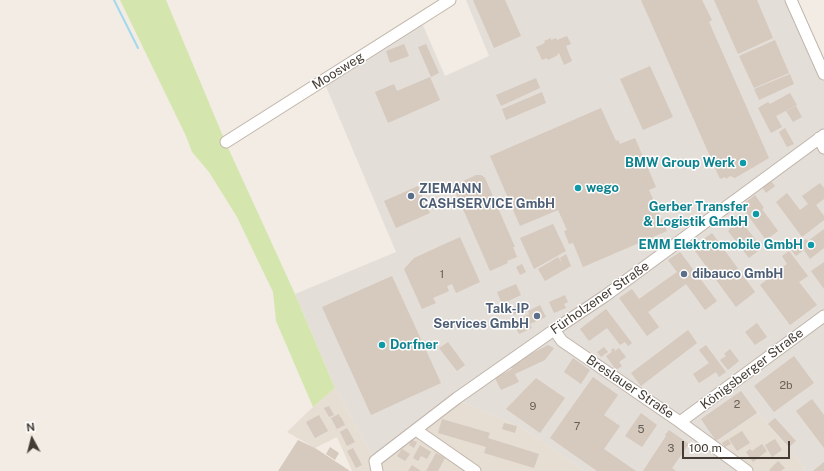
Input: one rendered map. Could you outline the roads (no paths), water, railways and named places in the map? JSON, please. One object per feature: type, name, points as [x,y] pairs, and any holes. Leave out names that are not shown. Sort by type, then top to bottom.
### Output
[{"type":"street","name":"Moosweg","points":[[226,142],[450,0]]},
{"type":"street","points":[[791,0],[824,74]]},
{"type":"street","name":"Fürholzener Straße","points":[[376,466],[416,430],[457,398],[605,296],[823,138]]},
{"type":"street","name":"Königsberger Straße","points":[[680,422],[824,316]]},
{"type":"street","name":"Breslauer Straße","points":[[554,330],[562,341],[680,422],[746,471]]},
{"type":"street","points":[[416,430],[475,471]]},
{"type":"waterway","points":[[114,0],[138,48]]},
{"type":"place","name":"BMW Group Werk","points":[[743,163]]},
{"type":"place","name":"wego","points":[[578,188]]},
{"type":"place","name":"ZIEMANN CASHSERVICE GmbH","points":[[411,196]]},
{"type":"place","name":"Gerber Transfer & Logistik GmbH","points":[[756,214]]},
{"type":"place","name":"EMM Elektromobile GmbH","points":[[811,245]]},
{"type":"place","name":"dibauco GmbH","points":[[684,274]]},
{"type":"place","name":"Talk-IP Services GmbH","points":[[537,316]]},
{"type":"place","name":"Dorfner","points":[[382,345]]}]
